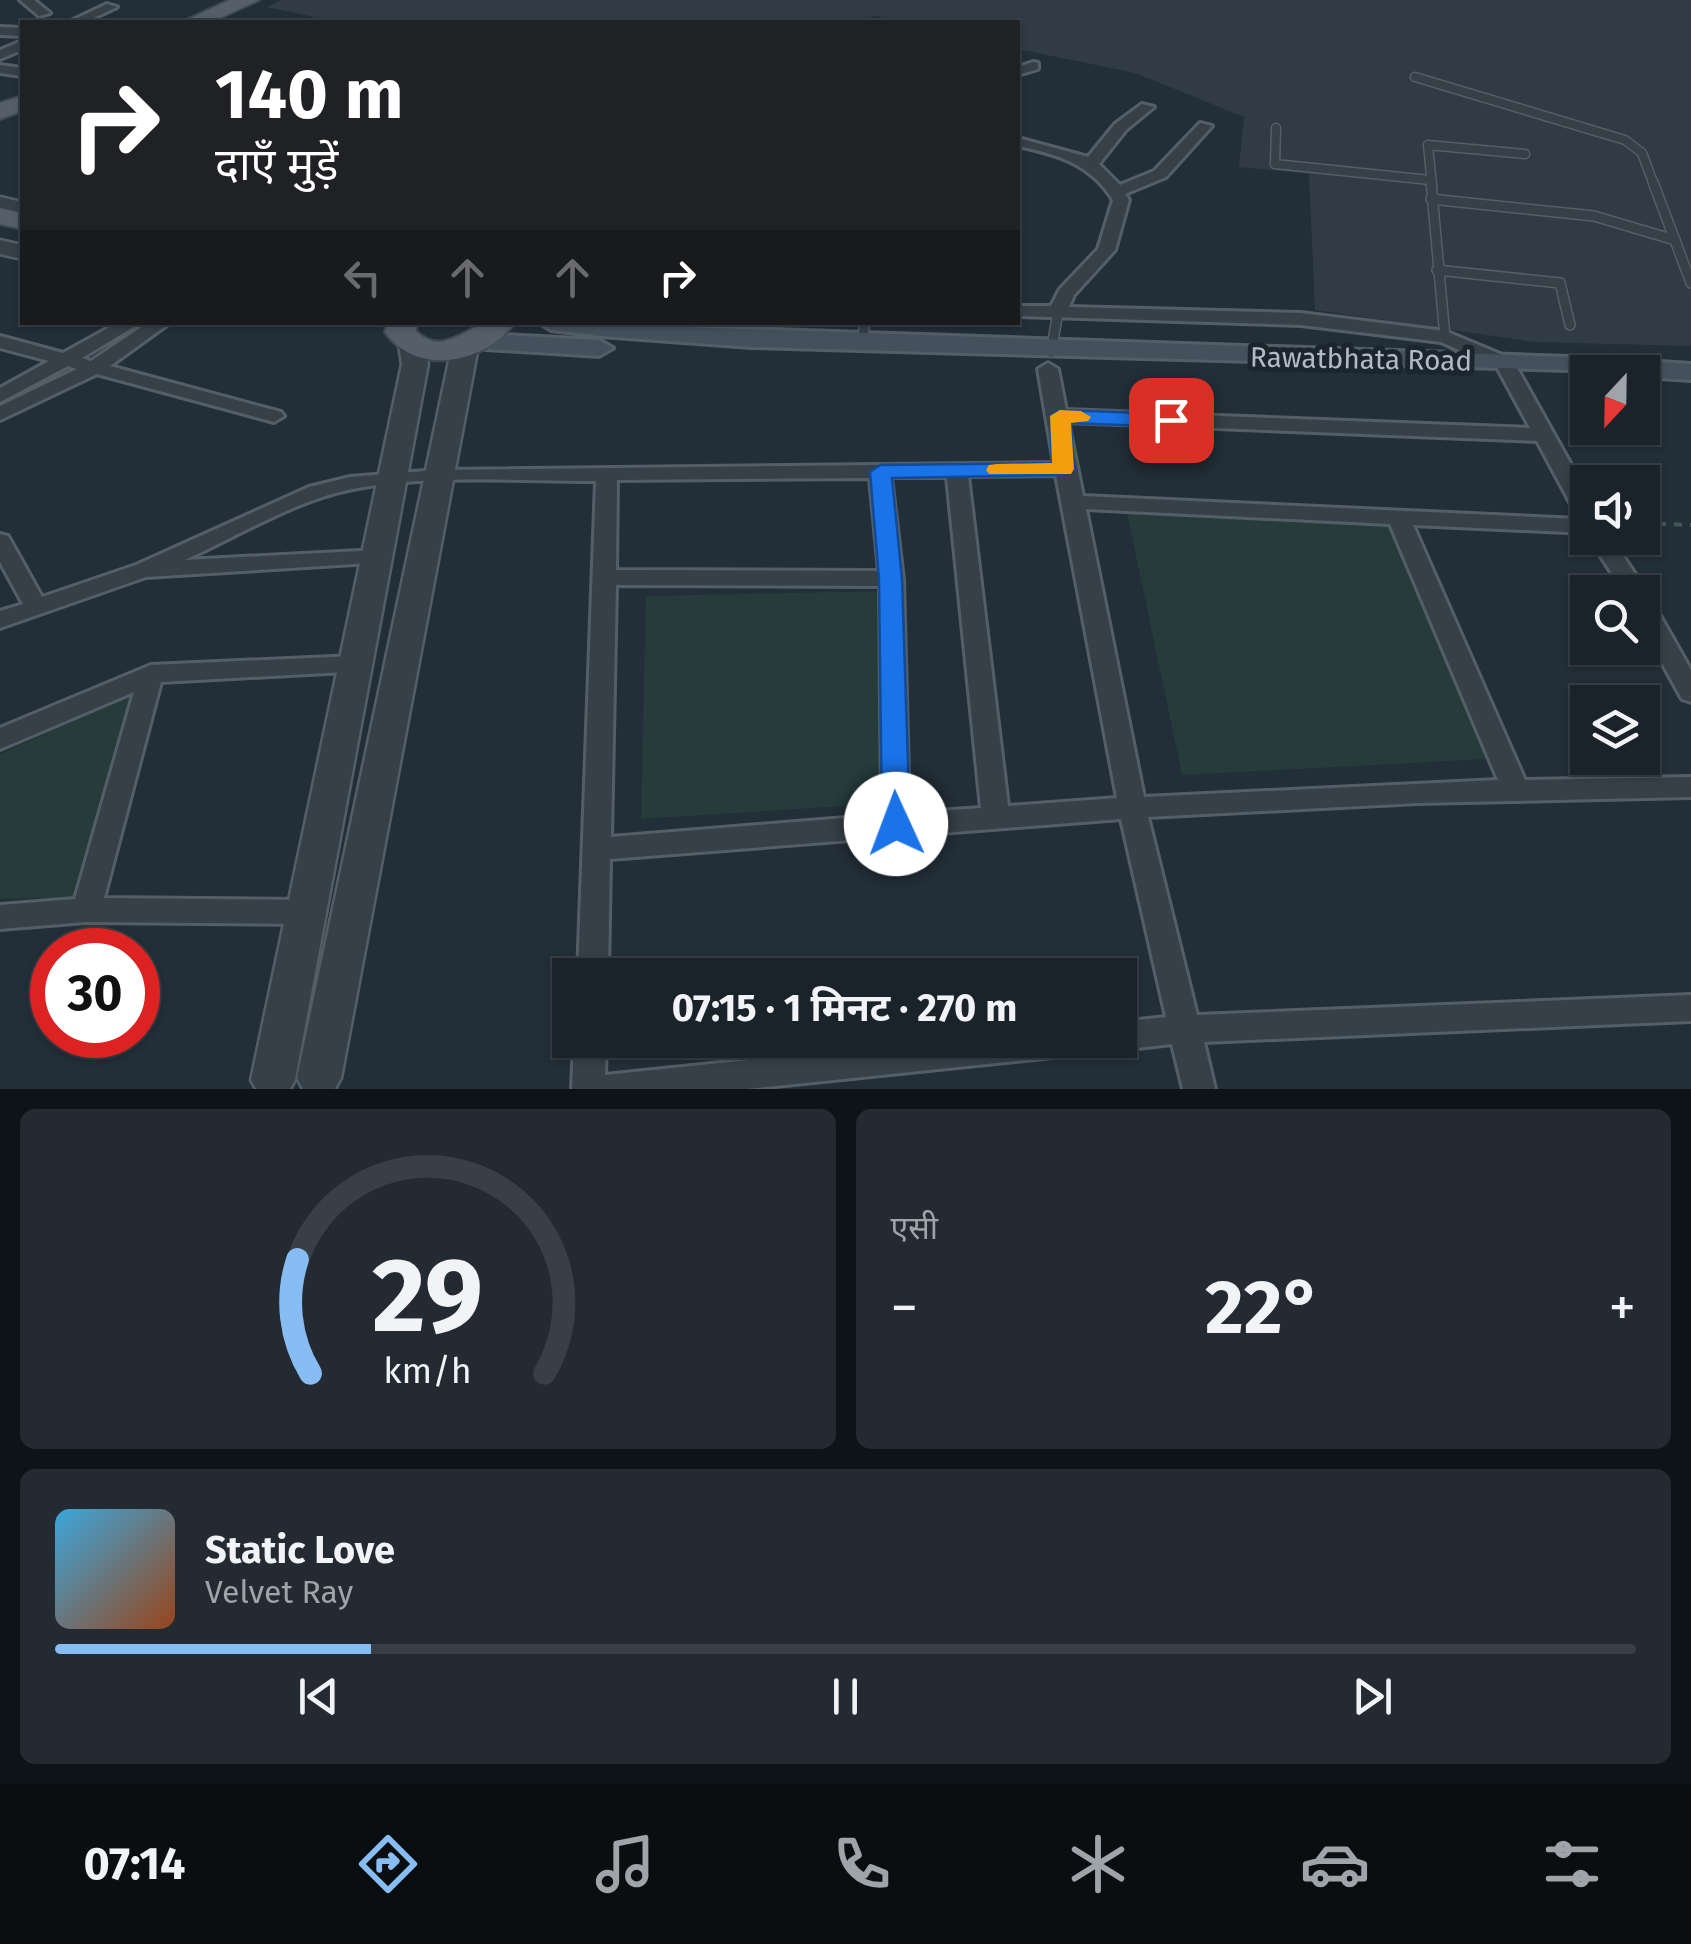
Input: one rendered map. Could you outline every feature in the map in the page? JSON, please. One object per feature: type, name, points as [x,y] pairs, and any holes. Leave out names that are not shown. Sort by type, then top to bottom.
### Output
[{"type":"main road","points":[[199,20],[249,0]]},
{"type":"main road","points":[[219,20],[267,0]]},
{"type":"main road","name":"Rawatbhata Road","points":[[626,325],[864,333],[1050,361]]},
{"type":"main road","points":[[400,330],[443,350],[482,337]]},
{"type":"main road","name":"Rawatbhata Road","points":[[482,337],[1050,361],[1512,372],[1691,372]]},
{"type":"main road","name":"Rawatbhata Road","points":[[1512,372],[1570,381]]},
{"type":"main road","points":[[1660,387],[1691,388]]},
{"type":"street","points":[[26,0],[44,13]]},
{"type":"street","points":[[80,20],[111,7],[100,0]]},
{"type":"street","points":[[1090,163],[1103,152],[1115,129],[1147,107]]},
{"type":"street","points":[[1118,192],[1160,174],[1205,126]]},
{"type":"street","points":[[1020,142],[1051,148],[1090,163],[1111,180],[1122,200],[1106,250],[1066,293],[1058,312]]},
{"type":"street","points":[[1020,311],[1301,320],[1445,336],[1512,372],[1570,485]]},
{"type":"street","points":[[0,396],[128,325]]},
{"type":"street","points":[[0,414],[92,369],[158,325]]},
{"type":"street","points":[[267,1084],[379,557],[414,364],[400,330]]},
{"type":"street","points":[[267,1084],[298,1072],[324,1084],[425,556],[436,476],[482,337]]},
{"type":"street","points":[[0,342],[274,416]]},
{"type":"street","points":[[1050,361],[1060,416],[1063,469],[1074,502],[1134,810],[1182,1029],[1199,1089]]},
{"type":"street","points":[[1060,416],[1541,435]]},
{"type":"street","points":[[0,620],[144,570],[317,492],[350,483],[436,476],[1063,469]]},
{"type":"street","points":[[957,470],[996,818]]},
{"type":"street","points":[[880,472],[890,579],[896,824]]},
{"type":"street","points":[[594,958],[607,474]]},
{"type":"street","points":[[1074,502],[1570,525]]},
{"type":"street","points":[[1398,516],[1514,788]]},
{"type":"street","points":[[0,541],[35,605]]},
{"type":"street","points":[[144,570],[379,557]]},
{"type":"street","points":[[607,577],[890,579]]},
{"type":"street","points":[[1660,637],[1691,694]]},
{"type":"street","points":[[0,739],[151,674],[355,665]]},
{"type":"street","points":[[86,910],[151,674]]},
{"type":"street","points":[[599,849],[896,824],[1514,788],[1691,786]]},
{"type":"street","points":[[0,916],[86,910],[304,912]]},
{"type":"street","points":[[1137,1034],[1691,1008]]},
{"type":"street","points":[[588,1089],[589,1058]]},
{"type":"street","points":[[606,1089],[907,1058]]},
{"type":"lane","points":[[1416,76],[1625,140],[1642,153],[1691,282]]},
{"type":"lane","points":[[1276,128],[1275,164],[1430,180]]},
{"type":"lane","points":[[1445,336],[1428,145],[1525,154]]},
{"type":"lane","points":[[1432,199],[1594,216],[1674,240]]},
{"type":"lane","points":[[1437,270],[1560,283],[1570,325]]},
{"type":"lane","points":[[1050,361],[1058,312]]},
{"type":"path","points":[[1660,524],[1691,525]]},
{"type":"shaded area","points":[[281,0],[1691,0],[1691,346],[1534,342],[1315,310],[1309,174],[1239,167],[1244,117],[1135,73],[1020,49],[1020,20],[892,20],[875,16],[862,20],[308,20],[314,17],[267,7]]},
{"type":"green space","points":[[1127,513],[1390,521],[1487,759],[1182,775]]},
{"type":"green space","points":[[888,591],[892,803],[641,819],[646,596]]},
{"type":"green space","points":[[142,690],[78,897],[0,899],[0,754]]},
{"type":"slow traffic","points":[[997,470],[1063,469],[1060,416],[1081,417]]},
{"type":"route","points":[[896,824],[890,579],[880,472],[1063,469],[1060,416],[1171,420]]}]
